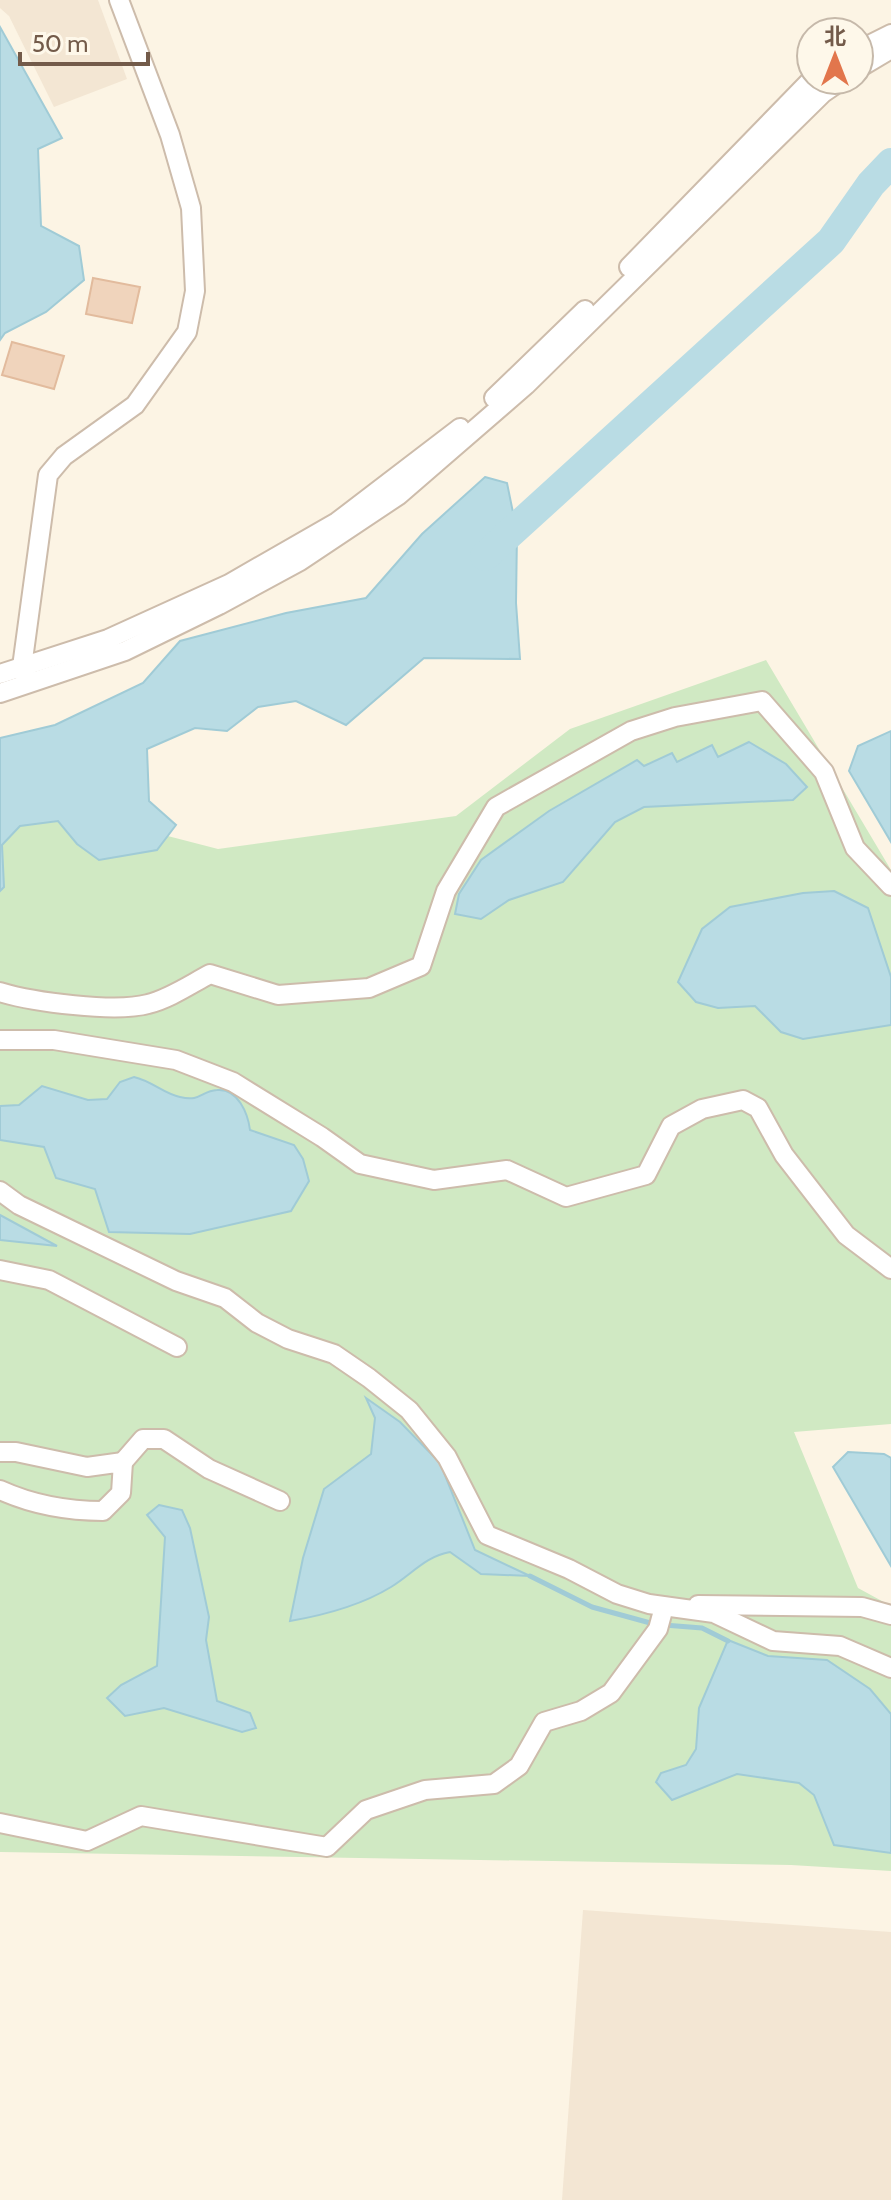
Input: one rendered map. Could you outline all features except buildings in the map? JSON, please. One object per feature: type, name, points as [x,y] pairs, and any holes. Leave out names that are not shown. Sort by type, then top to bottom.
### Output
[{"type":"street","points":[[26,675],[48,475],[64,456],[135,405],[187,332],[195,291],[191,208],[170,135],[119,0]]},
{"type":"street","points":[[0,693],[26,675],[215,591],[337,522],[476,416],[629,267],[795,96]]},
{"type":"street","points":[[0,674],[26,675],[125,651],[300,561],[399,495],[526,385],[820,96]]},
{"type":"street","points":[[0,992],[19,998],[107,1006],[148,1004],[210,974],[278,995],[369,988],[421,966],[446,891],[496,807],[631,731],[675,717],[762,701],[824,772],[855,848],[891,886]]},
{"type":"street","points":[[0,1040],[54,1040],[176,1060],[233,1082],[360,1164],[434,1180],[507,1170],[566,1197],[646,1175],[671,1126],[702,1109],[743,1100],[758,1108],[784,1155],[846,1235],[891,1269]]},
{"type":"street","points":[[0,1191],[19,1205],[176,1281],[225,1298],[257,1323],[288,1339],[334,1354],[409,1410],[447,1457],[487,1535],[569,1569],[617,1594],[664,1607],[714,1613],[773,1641],[840,1646],[891,1668]]},
{"type":"street","points":[[0,1270],[49,1280],[177,1347]]},
{"type":"street","points":[[0,1490],[18,1498],[70,1511],[103,1511],[121,1493],[123,1462],[143,1439],[164,1439],[209,1469],[280,1501]]},
{"type":"street","points":[[0,1452],[16,1452],[87,1467],[123,1462]]},
{"type":"street","points":[[664,1607],[711,1604],[862,1607],[891,1615]]},
{"type":"street","points":[[0,1823],[87,1841],[141,1816],[327,1847],[366,1810],[425,1790],[494,1784],[519,1766],[544,1722],[581,1711],[611,1693],[658,1629],[664,1607]]},
{"type":"shaded area","points":[[0,0],[98,0],[127,79],[54,107],[9,16],[0,8]]},
{"type":"shaded area","points":[[583,1910],[891,1932],[891,2200],[562,2200]]},
{"type":"green space","points":[[766,660],[891,870],[891,1424],[794,1432],[858,1588],[891,1606],[891,1871],[791,1865],[0,1852],[0,797],[13,796],[218,849],[456,816],[570,729]]},
{"type":"water","points":[[0,27],[62,138],[38,149],[41,226],[79,246],[84,280],[46,312],[5,333],[0,340]]},
{"type":"water","points":[[485,477],[507,483],[517,532],[516,603],[520,659],[424,658],[346,725],[296,701],[258,707],[227,731],[195,728],[147,749],[149,801],[176,825],[157,850],[99,860],[77,844],[58,821],[20,826],[2,845],[4,887],[0,891],[0,738],[55,725],[143,683],[180,641],[286,613],[366,598],[422,534]]},
{"type":"water","points":[[891,731],[891,842],[849,771],[858,746]]},
{"type":"water","points":[[749,742],[786,764],[807,787],[793,800],[644,807],[615,822],[563,882],[509,900],[481,919],[455,914],[459,894],[481,860],[549,811],[637,760],[644,766],[672,753],[677,762],[712,745],[718,757]]},
{"type":"water","points":[[834,891],[868,908],[891,977],[891,1025],[803,1039],[781,1032],[755,1006],[718,1008],[696,1002],[678,982],[702,929],[730,907],[803,893]]},
{"type":"water","points":[[134,1077],[187,1098],[224,1090],[241,1103],[250,1130],[294,1145],[303,1159],[309,1181],[291,1211],[190,1234],[109,1232],[95,1189],[56,1178],[44,1147],[0,1140],[0,1106],[19,1105],[42,1086],[88,1100],[107,1099],[120,1082]]},
{"type":"water","points":[[0,1215],[57,1246],[0,1240]]},
{"type":"water","points":[[366,1398],[400,1422],[440,1463],[475,1550],[530,1576],[481,1574],[450,1552],[426,1561],[391,1587],[355,1605],[290,1621],[303,1558],[324,1489],[371,1454],[375,1418]]},
{"type":"water","points":[[848,1452],[884,1454],[891,1458],[891,1566],[833,1467]]},
{"type":"water","points":[[159,1505],[182,1510],[190,1528],[209,1617],[206,1640],[217,1701],[250,1713],[256,1728],[242,1732],[164,1708],[125,1716],[107,1698],[121,1685],[157,1666],[165,1537],[147,1515]]},
{"type":"water","points":[[728,1640],[768,1656],[827,1660],[870,1689],[891,1714],[891,1853],[834,1845],[814,1795],[799,1783],[737,1774],[672,1800],[656,1782],[661,1773],[686,1765],[696,1749],[699,1708]]},
{"type":"waterway","points":[[485,556],[831,241],[871,184],[891,163]]},
{"type":"waterway","points":[[530,1576],[592,1607],[654,1624]]},
{"type":"waterway","points":[[664,1625],[702,1628],[728,1641]]}]
